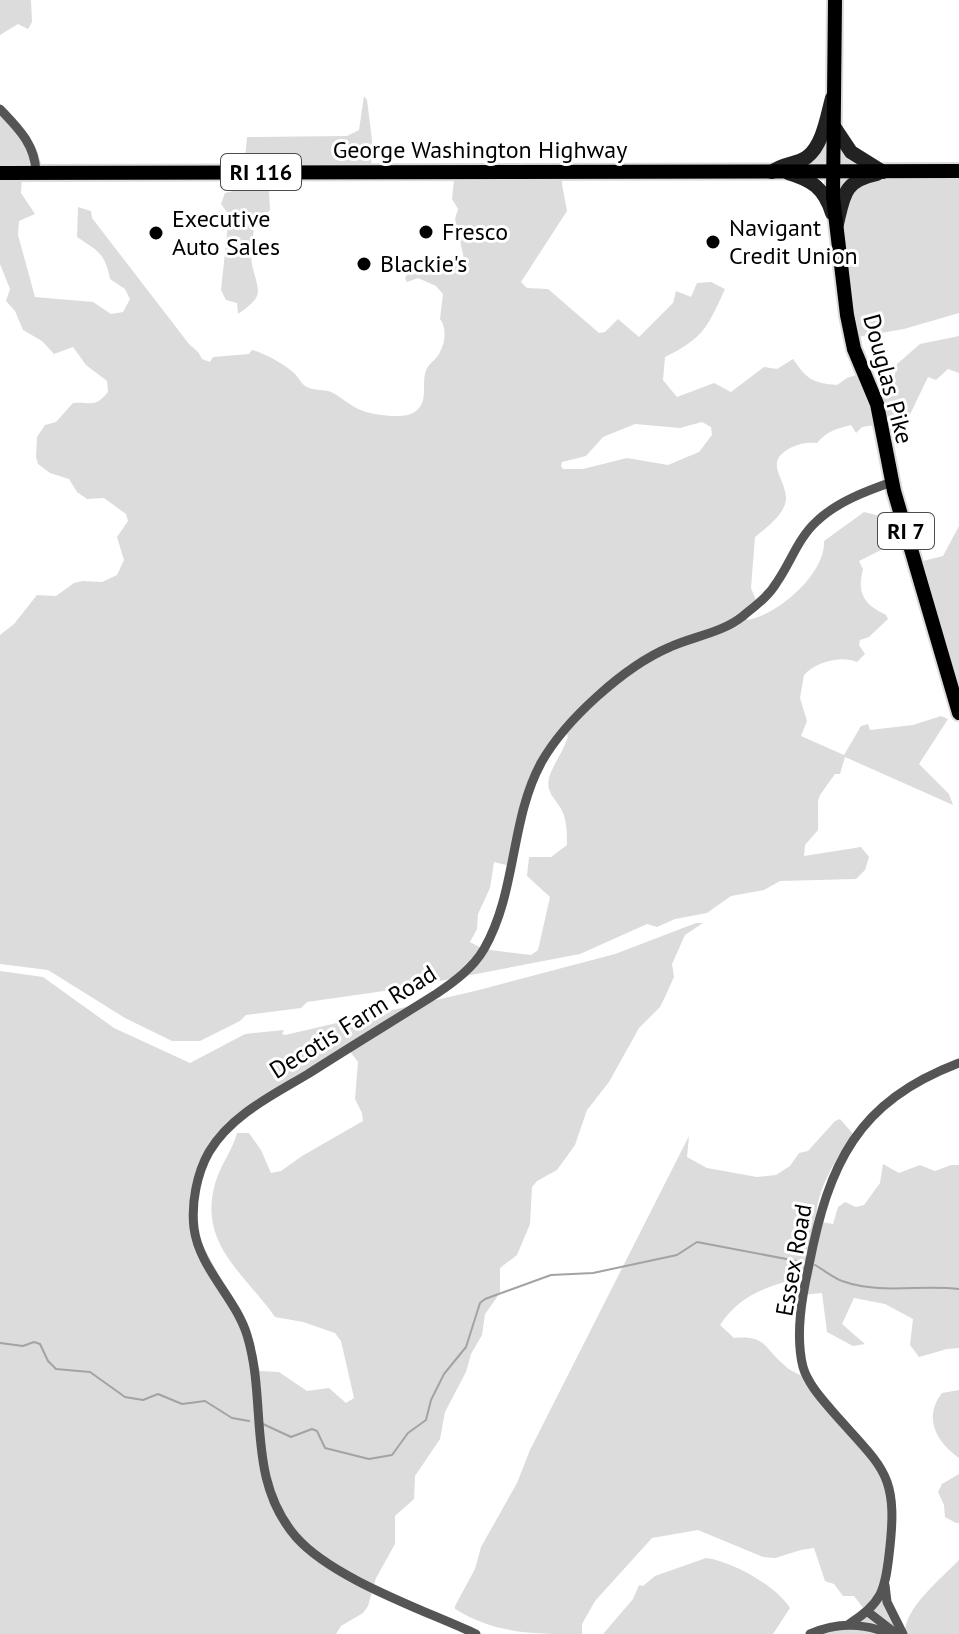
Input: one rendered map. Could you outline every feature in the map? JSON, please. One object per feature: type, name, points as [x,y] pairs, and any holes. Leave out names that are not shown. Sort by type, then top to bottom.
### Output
[{"type":"main road","name":"Douglas Pike","points":[[835,0],[833,172],[847,315],[854,349],[877,404],[892,482],[959,713]]},
{"type":"main road","points":[[771,172],[810,153],[823,129],[833,95]]},
{"type":"main road","points":[[833,125],[852,153],[883,172]]},
{"type":"main road","name":"George Washington Highway","points":[[0,173],[959,171]]},
{"type":"main road","points":[[771,172],[788,173],[814,182],[827,200],[837,228]]},
{"type":"main road","points":[[837,228],[842,201],[850,185],[883,172]]},
{"type":"street","points":[[0,109],[29,143],[36,161],[36,172]]},
{"type":"street","name":"Decotis Farm Road","points":[[476,1634],[342,1573],[309,1550],[287,1525],[264,1477],[248,1339],[240,1315],[201,1252],[194,1230],[193,1209],[201,1170],[210,1151],[242,1115],[436,994],[460,977],[483,950],[500,908],[528,792],[541,763],[576,716],[648,657],[740,619],[778,582],[788,559],[815,522],[831,509],[892,482]]},
{"type":"street","name":"Essex Road","points":[[849,1624],[868,1612],[885,1585],[894,1521],[893,1496],[883,1468],[817,1394],[803,1368],[802,1296],[830,1181],[850,1144],[879,1110],[912,1084],[959,1063]]},
{"type":"street","points":[[885,1585],[887,1602],[900,1634]]},
{"type":"street","points":[[868,1612],[900,1634]]},
{"type":"street","points":[[810,1634],[849,1624],[891,1634]]},
{"type":"shaded area","points":[[0,0],[31,0],[32,22],[28,29],[18,24],[0,35]]},
{"type":"shaded area","points":[[364,96],[372,140],[371,170],[244,170],[247,137],[347,136],[359,130]]},
{"type":"shaded area","points":[[0,104],[36,148],[42,167],[22,173],[21,193],[35,214],[19,221],[18,235],[35,297],[93,302],[111,314],[123,312],[130,299],[125,289],[110,279],[100,254],[77,237],[78,207],[91,211],[92,218],[202,359],[210,362],[213,357],[249,354],[252,350],[286,367],[307,387],[331,392],[368,413],[398,416],[411,414],[421,406],[427,368],[442,347],[445,335],[440,319],[443,294],[436,286],[418,278],[407,282],[405,278],[408,272],[465,263],[455,219],[458,209],[452,199],[455,170],[563,170],[567,211],[521,282],[527,288],[548,289],[599,333],[605,332],[618,319],[639,337],[673,303],[676,291],[691,297],[697,283],[711,282],[725,289],[714,313],[697,337],[665,357],[663,380],[677,397],[714,383],[731,392],[764,367],[777,369],[793,359],[806,375],[822,383],[837,385],[866,372],[878,402],[891,385],[897,364],[920,344],[959,336],[959,373],[948,369],[936,380],[928,377],[904,427],[886,434],[881,424],[862,427],[856,433],[851,425],[832,431],[817,443],[792,447],[779,458],[777,469],[785,503],[775,520],[755,537],[751,588],[758,605],[748,612],[747,620],[772,611],[797,591],[817,567],[824,541],[864,512],[880,516],[892,529],[891,545],[859,561],[863,569],[861,585],[864,597],[888,619],[869,637],[860,640],[859,645],[865,654],[857,662],[844,659],[829,661],[815,666],[804,675],[800,698],[807,721],[801,736],[844,755],[861,726],[868,724],[870,730],[913,725],[941,716],[948,719],[919,764],[949,794],[953,805],[845,757],[840,774],[835,774],[820,795],[818,830],[805,845],[804,856],[861,847],[869,857],[865,870],[856,879],[780,881],[764,890],[731,896],[707,913],[675,919],[657,927],[647,924],[580,954],[398,989],[307,1002],[301,1008],[246,1015],[200,1041],[172,1041],[125,1018],[48,970],[0,964],[0,635],[14,624],[37,595],[56,596],[74,583],[102,582],[117,575],[124,560],[117,537],[128,521],[126,514],[104,498],[87,499],[77,492],[69,479],[50,473],[38,464],[37,437],[45,425],[56,422],[73,403],[99,401],[108,392],[107,381],[86,365],[73,347],[54,354],[42,341],[23,330],[15,311],[6,301],[10,289],[0,264]],"holes":[[[702,422],[711,427],[712,435],[699,452],[668,465],[627,458],[583,469],[563,469],[561,466],[562,462],[586,456],[603,437],[635,424],[680,428]],[[563,730],[568,736],[548,784],[564,817],[567,845],[551,857],[529,857],[527,876],[550,897],[538,950],[531,955],[483,949],[470,942],[490,888],[494,862],[510,866],[540,766]]]},
{"type":"shaded area","points":[[832,128],[884,169],[959,169],[959,313],[904,329],[857,337],[832,170],[779,168],[807,158]]},
{"type":"shaded area","points":[[249,187],[269,191],[270,210],[254,226],[251,261],[258,293],[253,302],[238,314],[237,303],[226,300],[221,290],[229,215],[221,204],[225,193]]},
{"type":"shaded area","points":[[959,526],[959,691],[923,561],[943,556]]},
{"type":"shaded area","points":[[703,923],[685,935],[672,964],[674,977],[660,1007],[639,1028],[609,1082],[587,1110],[575,1145],[557,1170],[532,1187],[530,1224],[517,1255],[500,1268],[500,1293],[485,1314],[482,1335],[445,1412],[440,1439],[415,1476],[414,1499],[395,1516],[395,1544],[376,1578],[363,1613],[341,1626],[336,1634],[0,1634],[0,971],[43,977],[114,1028],[190,1063],[245,1034],[284,1030],[282,1034],[285,1035],[479,990],[615,954]],"holes":[[[349,1050],[358,1062],[355,1099],[363,1121],[281,1171],[271,1173],[249,1133],[237,1133],[217,1177],[211,1205],[213,1224],[227,1257],[275,1317],[335,1333],[341,1341],[354,1398],[346,1403],[329,1388],[307,1391],[279,1372],[260,1371],[246,1325],[202,1244],[196,1225],[200,1170],[237,1117]]]},
{"type":"shaded area","points":[[840,1119],[854,1135],[828,1175],[819,1198],[816,1221],[833,1224],[838,1207],[845,1202],[856,1207],[864,1205],[880,1183],[883,1164],[899,1173],[920,1165],[935,1171],[959,1165],[959,1348],[919,1357],[910,1345],[913,1319],[885,1304],[854,1298],[842,1324],[865,1344],[853,1346],[827,1332],[822,1293],[802,1295],[803,1276],[746,1298],[720,1325],[734,1338],[752,1339],[764,1344],[786,1367],[802,1376],[886,1475],[891,1524],[881,1592],[899,1634],[812,1634],[850,1624],[864,1609],[854,1596],[843,1596],[834,1584],[825,1581],[814,1548],[775,1558],[763,1557],[698,1530],[652,1538],[595,1601],[582,1624],[582,1634],[515,1631],[485,1623],[455,1609],[475,1569],[481,1547],[517,1483],[530,1450],[689,1136],[687,1157],[707,1168],[757,1177],[776,1175],[790,1166],[799,1153],[808,1151]]},
{"type":"shaded area","points":[[959,1390],[959,1458],[939,1437],[933,1411],[942,1393]]},
{"type":"shaded area","points":[[959,1474],[959,1523],[956,1523],[945,1517],[938,1492],[942,1484]]},
{"type":"shaded area","points":[[706,1558],[728,1564],[752,1576],[783,1600],[790,1608],[773,1634],[603,1634],[633,1599],[639,1585],[643,1586],[655,1576]]},
{"type":"shaded area","points":[[959,1560],[959,1634],[905,1634],[910,1614],[917,1604]]},
{"type":"waterway","points":[[263,1424],[291,1437],[312,1429],[317,1431],[325,1448],[369,1459],[392,1455],[408,1433],[426,1420],[431,1400],[444,1374],[466,1347],[480,1303],[485,1299],[551,1275],[593,1273],[677,1255],[697,1242],[802,1262]]},
{"type":"waterway","points":[[815,1265],[838,1279],[857,1285],[959,1289]]},
{"type":"waterway","points":[[0,1343],[23,1346],[34,1342],[40,1344],[48,1361],[56,1369],[90,1372],[125,1397],[143,1400],[158,1394],[182,1404],[205,1401],[232,1418],[249,1421]]},
{"type":"place","name":"Fresco","points":[[426,232]]},
{"type":"place","name":"Executive Auto Sales","points":[[156,233]]},
{"type":"place","name":"Navigant Credit Union","points":[[713,242]]},
{"type":"place","name":"Blackie's","points":[[364,264]]}]
